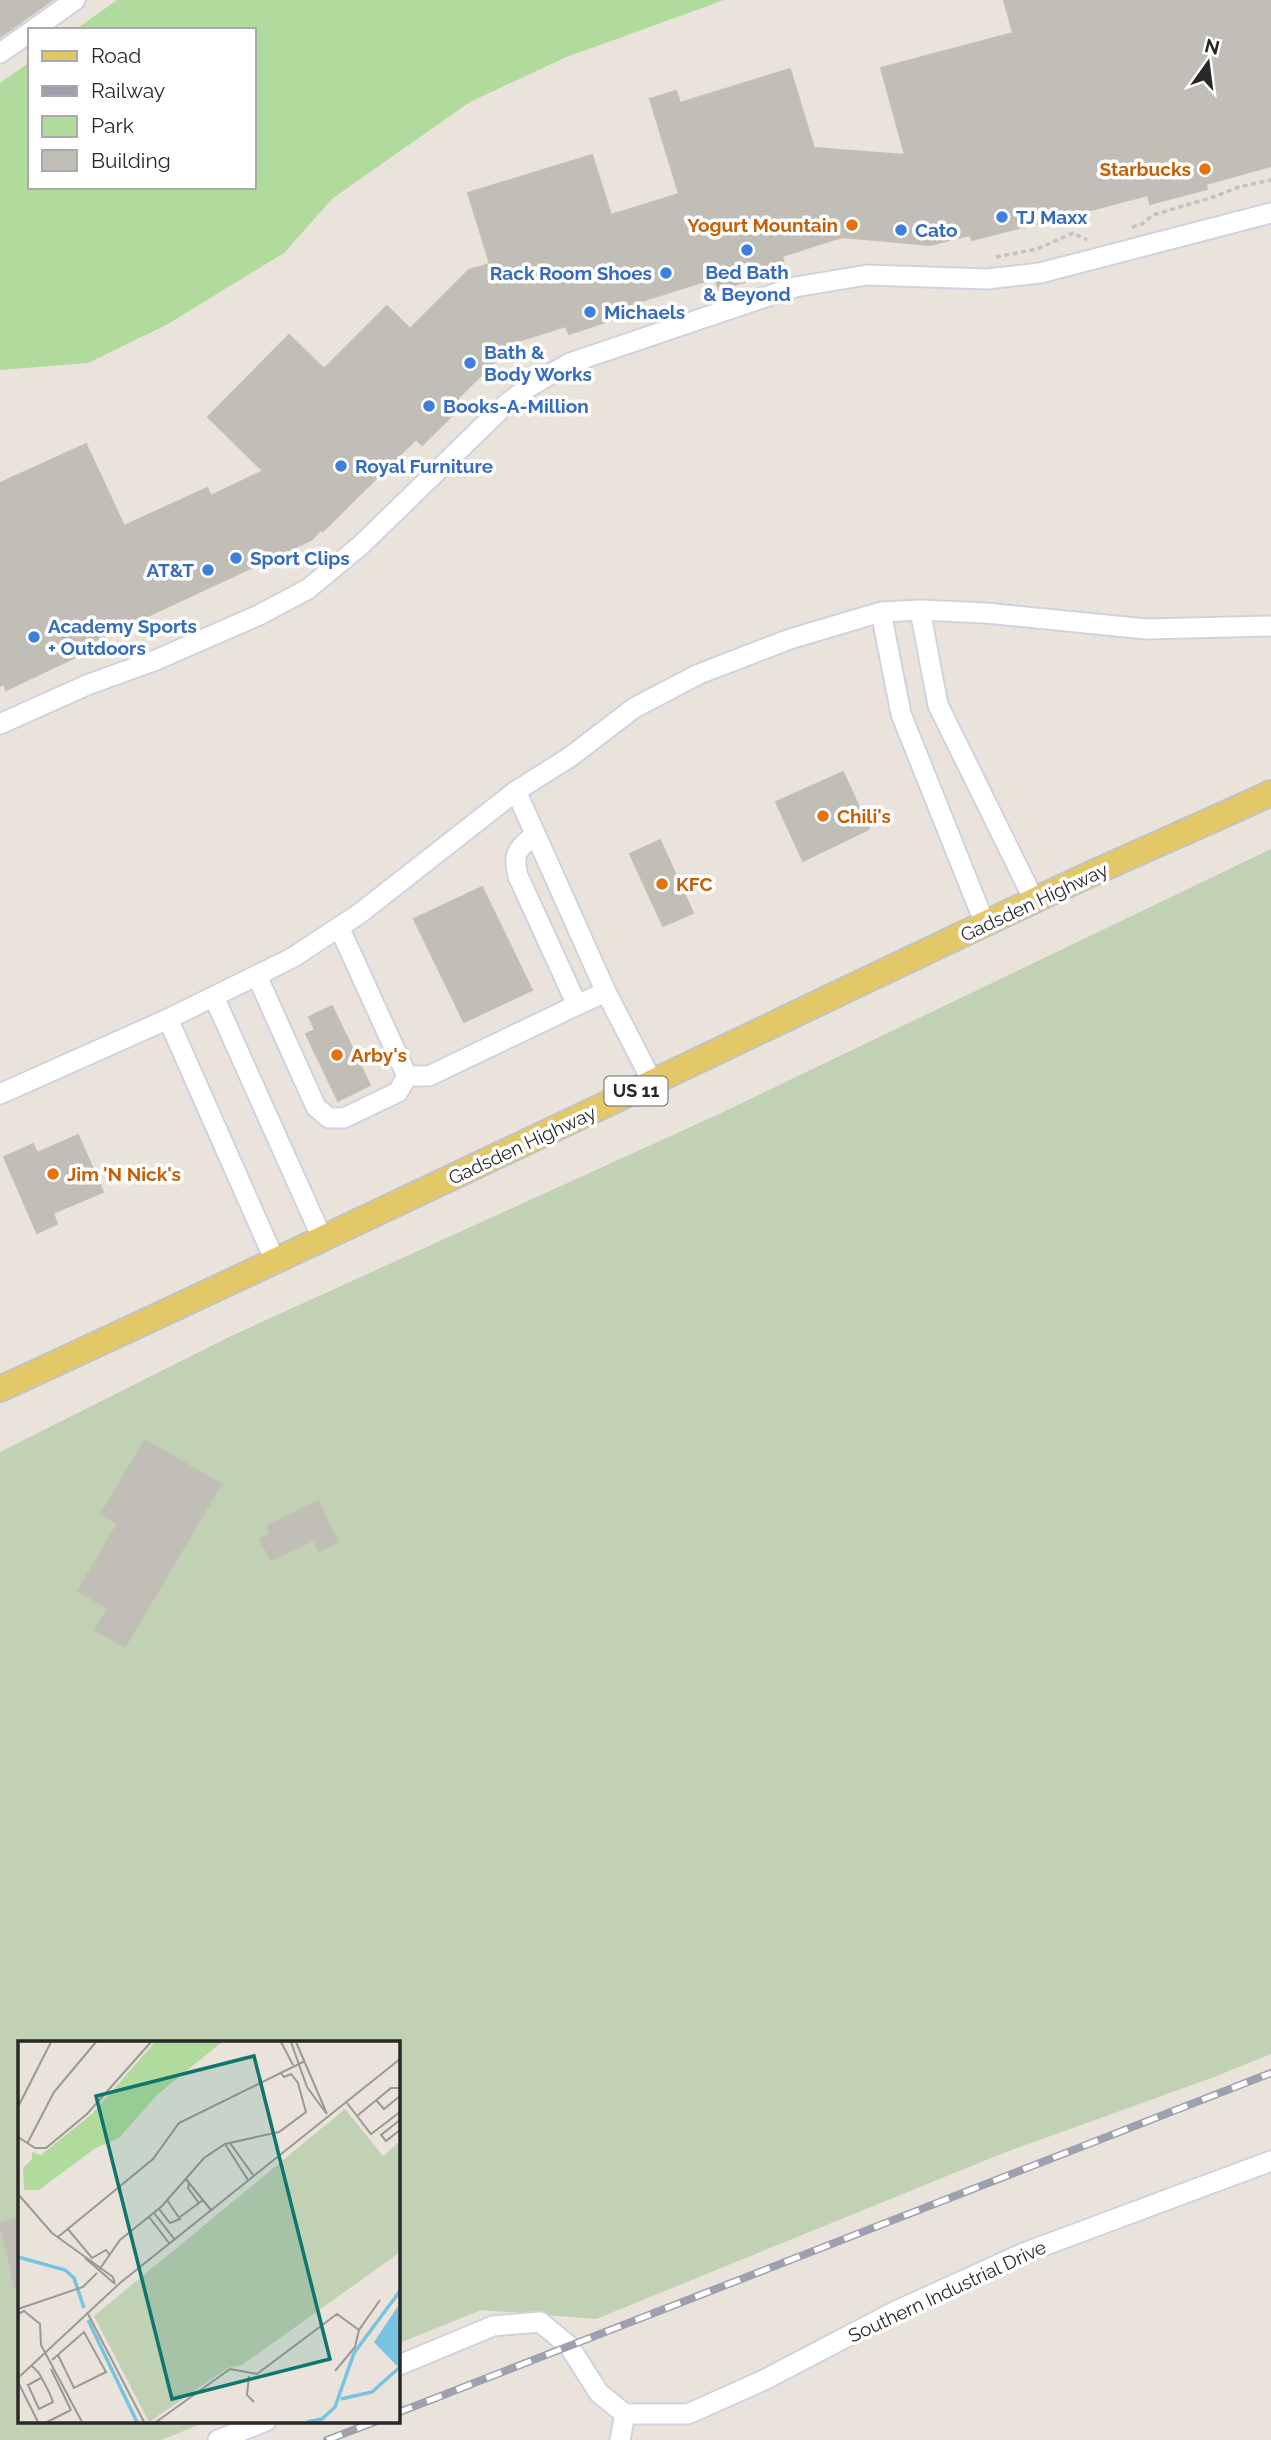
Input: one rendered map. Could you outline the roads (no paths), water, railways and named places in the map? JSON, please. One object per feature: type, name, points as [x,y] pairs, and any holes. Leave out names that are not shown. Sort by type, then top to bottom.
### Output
[{"type":"main road","name":"Gadsden Highway","points":[[0,1389],[323,1240],[1034,900],[1271,793]]},
{"type":"street","points":[[35,28],[75,0]]},
{"type":"street","points":[[0,53],[28,33]]},
{"type":"street","points":[[0,724],[87,685],[156,660],[260,615],[308,589],[360,545],[504,406],[527,388],[570,363],[795,287],[867,275],[987,279],[1040,273],[1271,213]]},
{"type":"street","points":[[920,610],[938,705],[1034,900]]},
{"type":"street","points":[[0,1094],[168,1019],[292,958],[359,914],[516,791],[570,757],[634,708],[699,674],[790,639],[881,612],[920,610],[986,613],[1146,629],[1271,626]]},
{"type":"street","points":[[881,612],[901,714],[985,925]]},
{"type":"street","points":[[516,791],[606,992],[653,1083]]},
{"type":"street","points":[[535,834],[517,851],[514,859],[519,876],[577,1005]]},
{"type":"street","points":[[339,927],[407,1076]]},
{"type":"street","points":[[257,976],[316,1107],[329,1118],[344,1118],[398,1092],[407,1076]]},
{"type":"street","points":[[407,1076],[429,1076],[606,992]]},
{"type":"street","points":[[214,997],[323,1240]]},
{"type":"street","points":[[168,1019],[275,1261]]},
{"type":"street","name":"Southern Industrial Drive","points":[[625,2414],[688,2414],[764,2380],[896,2311],[1024,2253],[1271,2161]]},
{"type":"street","points":[[399,2365],[493,2326],[540,2322],[569,2346],[598,2393],[625,2414],[620,2440]]},
{"type":"street","points":[[218,2440],[263,2422]]},
{"type":"railway","points":[[399,2412],[1271,2073]]},
{"type":"railway","points":[[327,2440],[374,2422]]},
{"type":"place","name":"Starbucks","points":[[1205,169]]},
{"type":"place","name":"TJ Maxx","points":[[1002,217]]},
{"type":"place","name":"Yogurt Mountain","points":[[852,225]]},
{"type":"place","name":"Cato","points":[[901,230]]},
{"type":"place","name":"Bed Bath & Beyond","points":[[747,250]]},
{"type":"place","name":"Rack Room Shoes","points":[[666,273]]},
{"type":"place","name":"Michaels","points":[[590,312]]},
{"type":"place","name":"Bath & Body Works","points":[[470,363]]},
{"type":"place","name":"Books-A-Million","points":[[429,406]]},
{"type":"place","name":"Royal Furniture","points":[[341,466]]},
{"type":"place","name":"Sport Clips","points":[[236,558]]},
{"type":"place","name":"AT&T","points":[[208,570]]},
{"type":"place","name":"Academy Sports + Outdoors","points":[[34,637]]},
{"type":"place","name":"Chili's","points":[[823,816]]},
{"type":"place","name":"KFC","points":[[662,884]]},
{"type":"place","name":"Arby's","points":[[337,1055]]},
{"type":"place","name":"Jim 'N Nick's","points":[[53,1174]]}]
